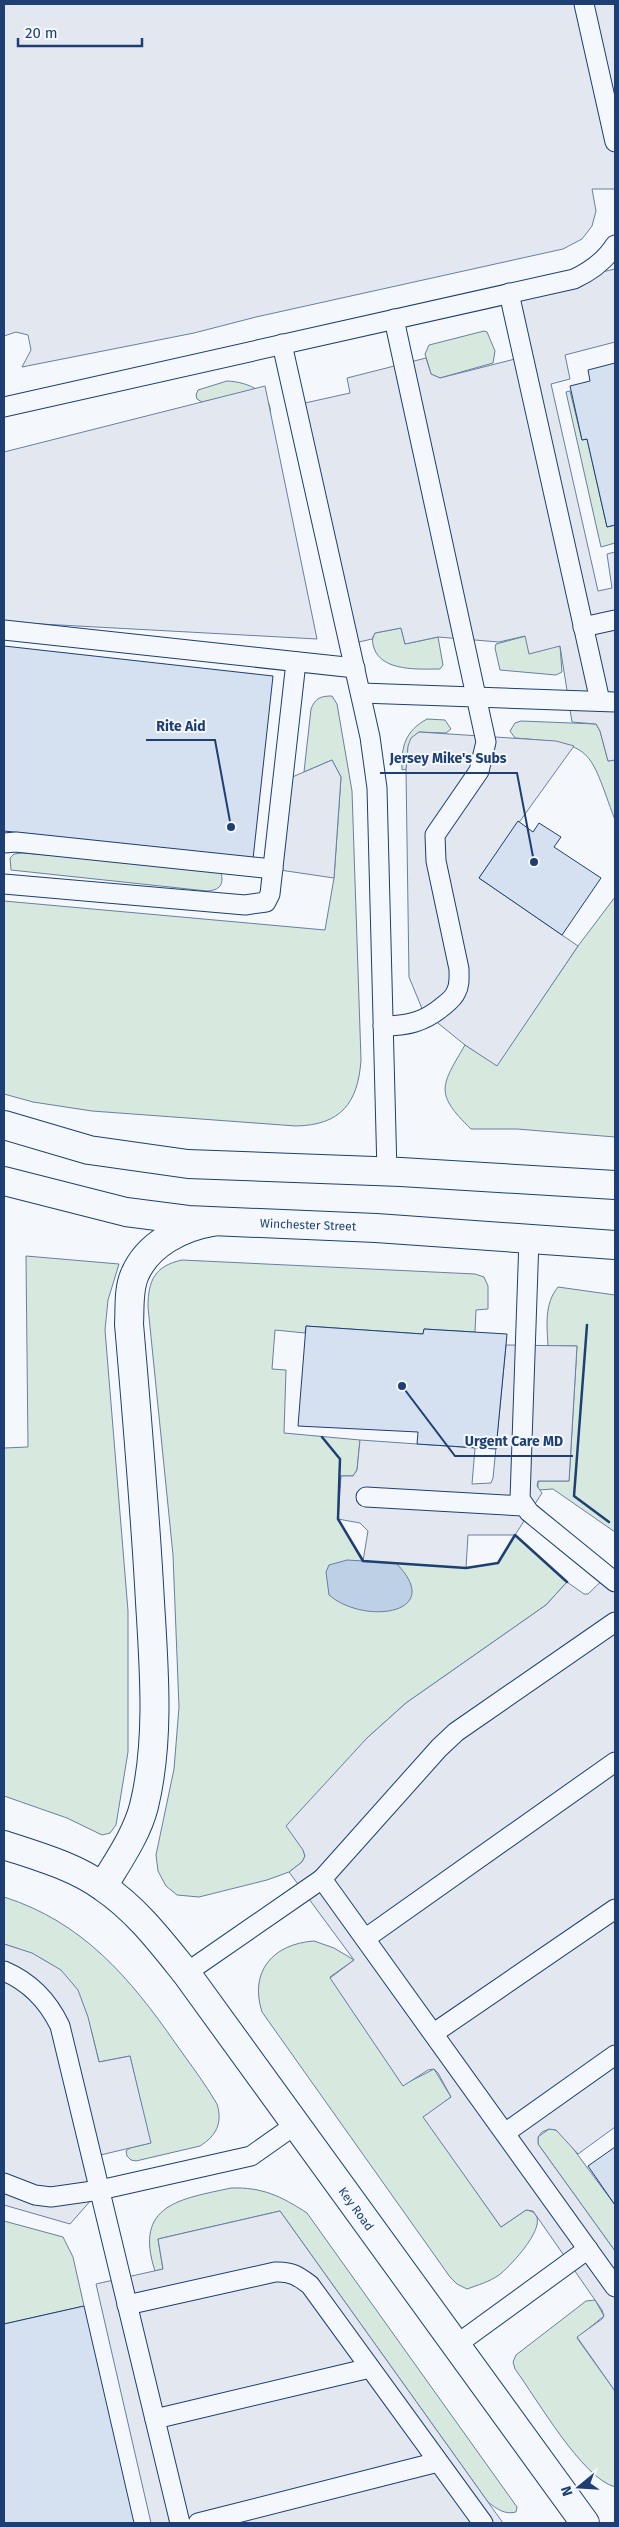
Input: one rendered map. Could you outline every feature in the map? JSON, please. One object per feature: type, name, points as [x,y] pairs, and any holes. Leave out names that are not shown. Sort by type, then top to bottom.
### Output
[{"type":"street","points":[[4,1125],[90,1150],[188,1164],[387,1172],[615,1186]]},
{"type":"street","name":"Winchester Street","points":[[4,1181],[126,1212],[217,1222],[376,1228],[615,1245]]},
{"type":"street","points":[[112,1894],[144,1806],[150,1769],[153,1720],[152,1644],[129,1324],[130,1294],[135,1274],[146,1258],[163,1242],[177,1232],[194,1225],[217,1222]]},
{"type":"street","name":"Key Road","points":[[4,1845],[46,1858],[112,1894],[154,1933],[186,1973],[585,2523]]},
{"type":"lane","points":[[584,4],[615,142]]},
{"type":"lane","points":[[4,408],[574,279],[597,266],[608,256],[615,245]]},
{"type":"lane","points":[[361,693],[607,702],[583,627],[509,294]]},
{"type":"lane","points":[[383,1026],[402,1026],[431,1016],[456,994],[459,983],[459,969],[436,861],[435,835],[479,771],[484,758],[486,742],[394,319]]},
{"type":"lane","points":[[282,344],[361,693],[370,737],[377,788],[387,1172]]},
{"type":"lane","points":[[583,627],[615,620]]},
{"type":"lane","points":[[4,630],[355,668]]},
{"type":"lane","points":[[4,884],[257,904],[266,902],[270,894],[296,662]]},
{"type":"lane","points":[[4,843],[16,842],[273,869]]},
{"type":"lane","points":[[4,1196],[41,1191]]},
{"type":"lane","points":[[523,1506],[519,1488],[529,1239]]},
{"type":"lane","points":[[366,1497],[523,1506],[615,1582]]},
{"type":"lane","points":[[186,1973],[322,1879],[439,1748],[456,1732],[615,1622]]},
{"type":"lane","points":[[366,1938],[615,1762]]},
{"type":"lane","points":[[322,1879],[615,2286]]},
{"type":"lane","points":[[434,2033],[615,1908]]},
{"type":"lane","points":[[4,1971],[37,1992],[52,2008],[60,2026],[180,2523]]},
{"type":"lane","points":[[505,2133],[615,2056]]},
{"type":"lane","points":[[4,2183],[35,2195],[51,2197],[100,2190],[251,2156],[295,2125]]},
{"type":"lane","points":[[456,2345],[588,2249]]},
{"type":"lane","points":[[127,2305],[275,2272],[286,2271],[297,2275],[310,2285],[483,2523]]},
{"type":"lane","points":[[155,2419],[370,2368]]},
{"type":"lane","points":[[198,2523],[438,2462]]},
{"type":"shaded area","points":[[4,4],[615,4],[615,189],[592,189],[596,211],[592,226],[582,239],[563,249],[256,317],[194,333],[22,367],[31,350],[28,335],[16,332],[4,336]]},
{"type":"shaded area","points":[[615,269],[615,342],[565,355],[570,379],[551,384],[598,591],[612,588],[607,554],[615,552],[615,760],[608,761],[600,731],[596,724],[572,722],[560,646],[529,654],[525,636],[499,642],[438,637],[405,644],[401,628],[375,633],[372,639],[350,644],[296,405],[350,393],[347,378],[426,358],[431,374],[440,378],[523,357],[509,293]]},
{"type":"shaded area","points":[[484,331],[487,332],[495,351],[493,363],[440,378],[431,374],[425,354],[429,345]]},
{"type":"shaded area","points":[[227,381],[244,384],[259,391],[268,403],[270,420],[234,395],[202,402],[197,399],[198,390]]},
{"type":"shaded area","points":[[265,386],[317,639],[4,622],[4,452]]},
{"type":"shaded area","points":[[570,391],[582,440],[587,439],[607,527],[615,525],[615,543],[601,547],[566,392]]},
{"type":"shaded area","points":[[401,628],[405,644],[438,637],[443,665],[440,669],[402,668],[378,656],[373,644],[375,633]]},
{"type":"shaded area","points":[[526,636],[560,646],[562,672],[556,675],[500,670],[495,648],[496,644]]},
{"type":"shaded area","points":[[332,696],[337,704],[352,791],[361,1060],[356,1088],[351,1100],[344,1109],[336,1116],[325,1121],[312,1125],[296,1126],[92,1111],[33,1102],[4,1094],[4,901],[325,930],[334,878],[341,777],[332,760],[304,772],[311,709],[314,702],[319,698]]},
{"type":"shaded area","points":[[427,719],[445,720],[451,729],[446,733],[419,732],[409,744],[407,769],[402,770],[402,754],[406,740],[414,729]]},
{"type":"shaded area","points":[[521,721],[596,724],[600,731],[608,761],[615,760],[615,820],[593,764],[585,754],[561,743],[515,738],[510,731],[515,723]]},
{"type":"shaded area","points":[[419,732],[556,741],[574,746],[479,878],[578,946],[497,1066],[465,1045],[423,1011],[409,977],[406,771],[408,746],[411,738]]},
{"type":"shaded area","points":[[332,760],[341,777],[334,878],[273,869],[283,781]]},
{"type":"shaded area","points":[[22,853],[213,868],[221,872],[222,880],[218,888],[207,891],[11,870],[10,858],[14,854]]},
{"type":"shaded area","points":[[615,897],[615,1137],[517,1129],[471,1129],[451,1106],[445,1089],[451,1070],[465,1045],[497,1065],[578,946]]},
{"type":"shaded area","points":[[26,1256],[119,1264],[108,1300],[105,1330],[128,1611],[128,1752],[116,1825],[110,1833],[102,1835],[67,1818],[4,1796],[4,1448],[28,1447]]},
{"type":"shaded area","points":[[182,1260],[475,1274],[484,1277],[488,1286],[488,1309],[476,1310],[475,1332],[424,1329],[423,1334],[306,1326],[305,1333],[275,1330],[272,1369],[286,1370],[284,1433],[360,1440],[357,1470],[353,1476],[341,1476],[338,1519],[364,1561],[466,1568],[498,1563],[515,1535],[567,1582],[546,1605],[406,1703],[367,1738],[303,1850],[305,1856],[302,1862],[289,1872],[267,1880],[199,1897],[177,1895],[166,1886],[158,1871],[156,1855],[174,1769],[179,1707],[173,1555],[148,1297],[152,1282],[159,1270]]},
{"type":"shaded area","points":[[558,1287],[615,1295],[615,1532],[553,1489],[538,1490],[538,1481],[569,1481],[577,1346],[548,1346],[548,1308]]},
{"type":"shaded area","points":[[506,1345],[577,1346],[569,1481],[538,1481],[537,1486],[542,1493],[515,1535],[468,1535],[466,1568],[363,1561],[368,1531],[360,1523],[338,1519],[341,1476],[353,1476],[357,1470],[360,1440],[475,1448],[472,1484],[491,1483]]},
{"type":"shaded area","points":[[615,1568],[615,2127],[578,2154],[556,2130],[549,2129],[542,2132],[538,2137],[538,2144],[615,2251],[615,2391],[577,2337],[602,2319],[604,2316],[602,2310],[533,2211],[526,2210],[501,2227],[423,2117],[451,2097],[438,2073],[434,2069],[428,2070],[403,2086],[330,1978],[354,1960],[289,1872],[302,1862],[305,1856],[303,1850],[286,1826],[367,1738],[406,1703],[546,1605],[567,1582],[584,1594],[588,1594]]},
{"type":"shaded area","points":[[4,1897],[58,1921],[81,1937],[122,1975],[141,1997],[217,2104],[219,2117],[217,2128],[206,2142],[200,2146],[136,2161],[131,2160],[127,2156],[126,2151],[130,2148],[150,2143],[130,2056],[99,2062],[87,2017],[73,1985],[48,1962],[4,1944]]},
{"type":"shaded area","points":[[314,1941],[334,1948],[354,1960],[330,1977],[403,2085],[434,2069],[451,2097],[424,2117],[501,2227],[526,2210],[535,2214],[537,2221],[535,2230],[522,2252],[505,2270],[491,2280],[467,2289],[457,2284],[450,2277],[262,2012],[259,1984],[262,1972],[268,1962],[276,1954],[287,1948],[299,1943]]},
{"type":"shaded area","points":[[4,1944],[32,1953],[61,1970],[78,1990],[88,2017],[99,2062],[130,2056],[151,2143],[92,2157],[100,2190],[70,2224],[4,2205]]},
{"type":"shaded area","points":[[549,2129],[556,2130],[563,2135],[615,2205],[615,2251],[538,2144],[538,2137]]},
{"type":"shaded area","points":[[231,2188],[262,2191],[280,2197],[307,2213],[517,2507],[516,2512],[505,2512],[488,2502],[280,2211],[158,2239],[163,2269],[155,2271],[150,2249],[151,2231],[156,2218],[166,2208],[179,2201]]},
{"type":"shaded area","points":[[280,2211],[503,2523],[151,2523],[96,2284],[163,2269],[158,2239]]},
{"type":"shaded area","points":[[4,2221],[63,2237],[73,2257],[84,2306],[4,2324]]},
{"type":"shaded area","points":[[595,2300],[604,2316],[577,2338],[615,2391],[615,2487],[602,2481],[575,2454],[515,2369],[513,2362],[516,2355],[586,2301]]},
{"type":"water","points":[[347,1560],[396,1563],[409,1581],[412,1594],[406,1604],[394,1610],[379,1612],[361,1610],[344,1604],[329,1595],[326,1572],[329,1565]]},
{"type":"building","points":[[615,363],[615,525],[607,527],[587,439],[582,440],[570,386],[590,381],[588,370]]},
{"type":"building","points":[[4,646],[273,676],[253,859],[4,831]]},
{"type":"building","points":[[518,821],[533,832],[539,823],[561,837],[554,847],[601,878],[562,935],[479,878]]},
{"type":"building","points":[[306,1326],[423,1334],[424,1329],[507,1334],[496,1449],[417,1444],[418,1432],[298,1426]]},
{"type":"building","points":[[615,2147],[615,2205],[588,2166]]},
{"type":"building","points":[[84,2306],[134,2523],[4,2523],[4,2324]]},
{"type":"wall","points":[[587,1325],[574,1496],[609,1522]]},
{"type":"wall","points":[[322,1437],[340,1459],[338,1519],[363,1561],[466,1568],[498,1563],[515,1535],[567,1582]]},
{"type":"place","name":"Rite Aid","points":[[231,827]]},
{"type":"place","name":"Jersey Mike's Subs","points":[[534,862]]},
{"type":"place","name":"Urgent Care MD","points":[[402,1386]]}]
